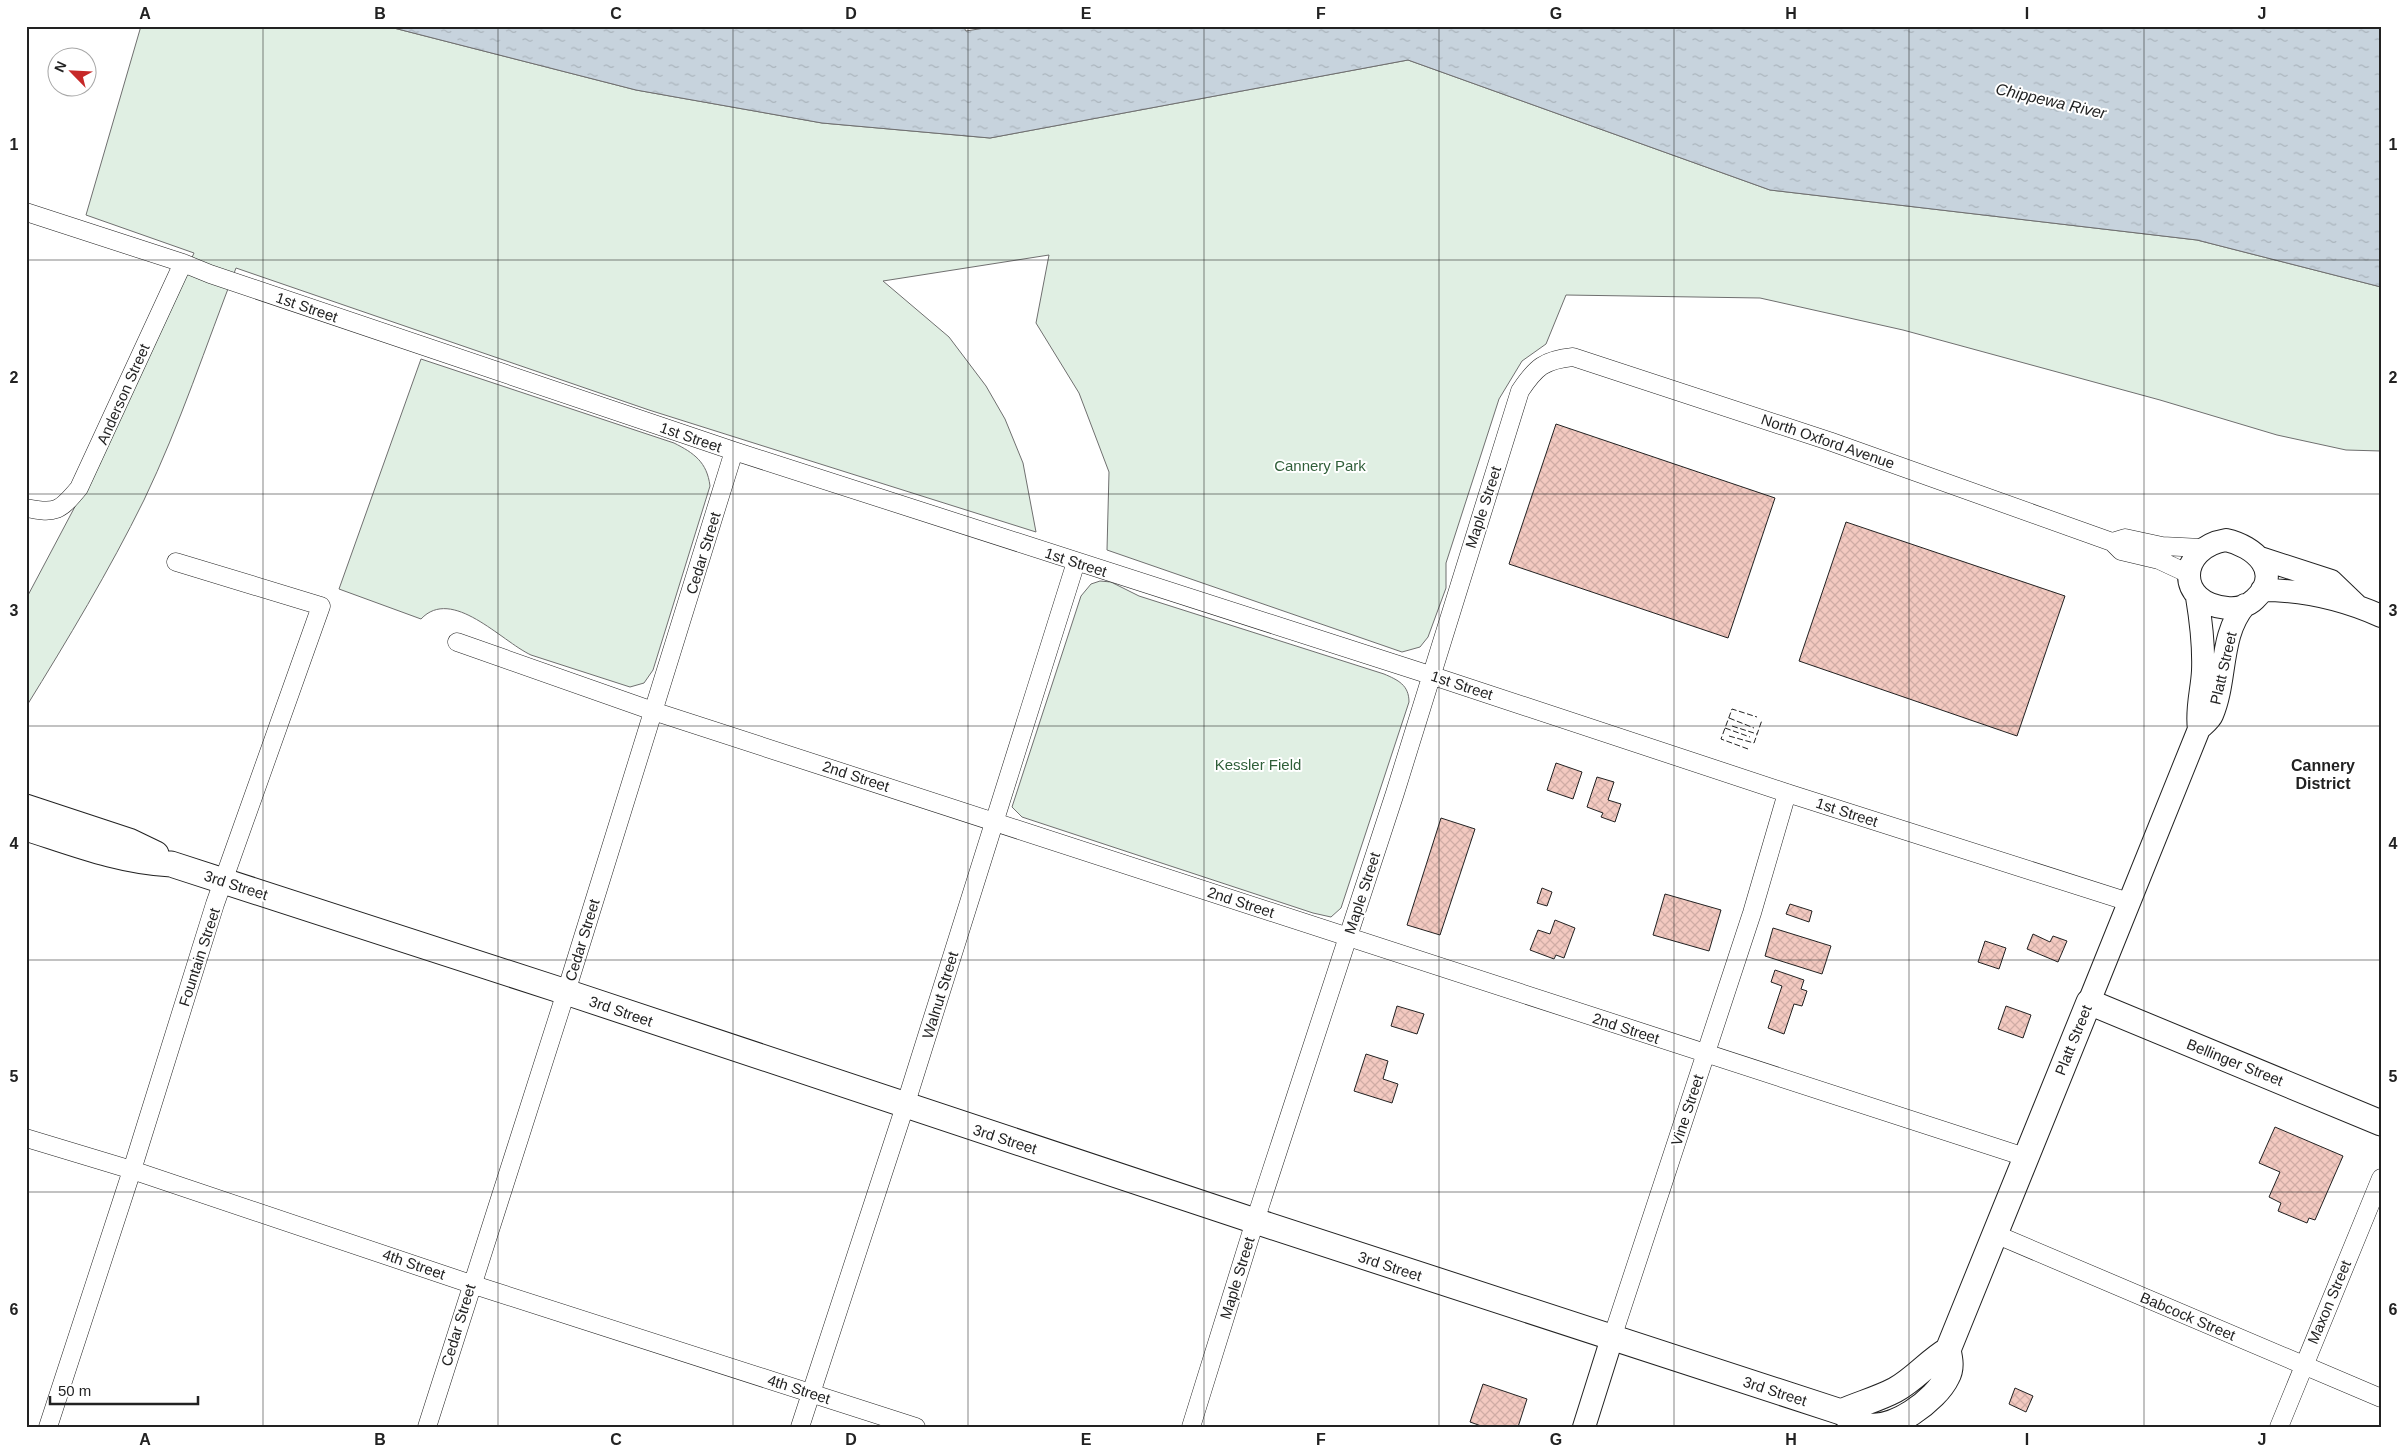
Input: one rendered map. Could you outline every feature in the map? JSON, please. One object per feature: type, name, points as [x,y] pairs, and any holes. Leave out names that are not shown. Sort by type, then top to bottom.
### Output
[{"type":"main road","name":"3rd Street","points":[[26,807],[129,841],[151,850],[171,864]]},
{"type":"main road","name":"3rd Street","points":[[26,828],[126,858],[150,863],[171,864],[566,992],[1255,1221],[1841,1412],[1864,1425],[1883,1426],[1909,1414]]},
{"type":"main road","name":"Bellinger Street","points":[[2089,1002],[2381,1123]]},
{"type":"main road","name":"Platt Street","points":[[1909,1414],[1940,1388],[1948,1376],[1951,1363],[1948,1350],[2089,1002]]},
{"type":"main road","points":[[1841,1412],[1895,1390],[1910,1381],[1933,1359],[1948,1350]]},
{"type":"street","name":"1st Street","points":[[26,212],[183,263],[210,274],[734,451],[2129,902]]},
{"type":"street","name":"Anderson Street","points":[[26,508],[48,512],[66,504],[83,480],[183,263]]},
{"type":"street","name":"North Oxford Avenue","points":[[1542,364],[1555,359],[1573,357],[1829,441],[2112,542],[2121,552],[2159,560],[2189,574]]},
{"type":"street","name":"Maple Street","points":[[1191,1427],[1255,1221],[1395,793],[1430,675],[1520,391],[1542,364]]},
{"type":"street","name":"Cedar Street","points":[[427,1427],[471,1284],[566,992],[734,451]]},
{"type":"street","name":"North Oxford Avenue","points":[[2112,542],[2125,538],[2162,546],[2202,548]]},
{"type":"street","points":[[2260,558],[2266,570],[2266,581],[2262,590],[2253,601],[2245,605],[2233,608],[2219,607],[2206,603],[2197,596],[2190,582],[2189,574],[2195,556],[2202,548],[2212,542],[2226,540],[2240,543],[2260,558],[2331,581],[2357,606]]},
{"type":"street","name":"Fountain Street","points":[[48,1427],[132,1170],[212,913],[321,606],[176,562]]},
{"type":"street","name":"Walnut Street","points":[[800,1427],[906,1106],[1076,562]]},
{"type":"street","points":[[2262,590],[2290,590],[2357,606],[2381,616]]},
{"type":"street","name":"Platt Street","points":[[2197,596],[2202,622],[2203,670],[2197,714],[2199,729]]},
{"type":"street","name":"Platt Street","points":[[2089,1002],[2199,729],[2212,717],[2222,680],[2230,631],[2236,616],[2245,605]]},
{"type":"street","name":"2nd Street","points":[[457,642],[653,710],[995,820],[2025,1158]]},
{"type":"street","name":"Vine Street","points":[[1584,1427],[1752,912],[1787,793]]},
{"type":"street","name":"4th Street","points":[[26,1138],[132,1170],[471,1284],[916,1427]]},
{"type":"street","name":"Maxon Street","points":[[2279,1427],[2381,1178]]},
{"type":"street","name":"Babcock Street","points":[[1995,1234],[2381,1398]]},
{"type":"green space","name":"Cannery Park","points":[[141,26],[386,26],[636,90],[822,123],[990,138],[1408,60],[1770,190],[2197,240],[2381,287],[2381,451],[2346,450],[2277,435],[2160,400],[1903,330],[1760,298],[1566,295],[1546,344],[1522,361],[1499,399],[1446,563],[1446,588],[1428,637],[1420,647],[1402,652],[1107,550],[1109,472],[1079,393],[1036,323],[1049,255],[883,281],[949,337],[986,386],[1005,419],[1023,463],[1036,532],[649,410],[236,268],[181,414],[144,500],[88,605],[26,707],[26,599],[105,450],[194,253],[86,215]]},
{"type":"green space","points":[[421,359],[674,443],[688,451],[703,464],[710,486],[653,670],[644,683],[630,687],[531,655],[462,612],[447,609],[433,610],[421,619],[339,589]]},
{"type":"green space","name":"Kessler Field","points":[[1100,581],[1111,582],[1139,596],[1384,674],[1405,687],[1409,696],[1409,702],[1341,908],[1331,917],[1313,913],[1022,817],[1012,807],[1081,596],[1091,584]]},
{"type":"water","name":"Chippewa River","points":[[386,26],[963,26],[966,31],[997,26],[2381,26],[2381,287],[2197,240],[1770,190],[1408,60],[990,138],[822,123],[636,90]]},
{"type":"building","points":[[1556,424],[1775,498],[1728,638],[1509,564]]},
{"type":"building","points":[[1846,522],[2065,596],[2017,736],[1799,661]]},
{"type":"building","points":[[1556,763],[1582,772],[1573,799],[1547,790]]},
{"type":"building","points":[[1597,777],[1614,782],[1608,800],[1621,804],[1615,822],[1601,817],[1603,813],[1587,807]]},
{"type":"building","points":[[1441,818],[1475,829],[1440,935],[1407,925]]},
{"type":"building","points":[[1542,888],[1552,892],[1547,906],[1537,903]]},
{"type":"building","points":[[1665,894],[1721,910],[1709,951],[1653,935]]},
{"type":"building","points":[[1790,904],[1812,911],[1809,922],[1786,914]]},
{"type":"building","points":[[1555,920],[1575,928],[1564,958],[1556,955],[1554,959],[1530,950],[1538,930],[1550,934]]},
{"type":"building","points":[[1773,928],[1831,946],[1822,974],[1765,956]]},
{"type":"building","points":[[2033,934],[2050,942],[2053,936],[2067,941],[2058,962],[2027,949]]},
{"type":"building","points":[[1985,941],[2006,948],[1999,969],[1978,962]]},
{"type":"building","points":[[1775,970],[1804,980],[1801,989],[1807,991],[1802,1006],[1794,1004],[1784,1034],[1768,1028],[1782,986],[1771,982]]},
{"type":"building","points":[[1397,1006],[1424,1014],[1417,1034],[1391,1026]]},
{"type":"building","points":[[2006,1006],[2031,1015],[2023,1038],[1998,1029]]},
{"type":"building","points":[[1366,1054],[1388,1061],[1383,1079],[1398,1084],[1392,1103],[1354,1091]]},
{"type":"building","points":[[2275,1127],[2343,1156],[2315,1220],[2309,1218],[2307,1223],[2278,1211],[2281,1203],[2269,1197],[2280,1172],[2259,1163]]},
{"type":"building","points":[[1483,1384],[1527,1399],[1518,1427],[1484,1427],[1470,1422]]},
{"type":"building","points":[[2015,1388],[2033,1396],[2026,1412],[2009,1404]]},
{"type":"fence","points":[[1748,749],[1721,739],[1732,709],[1757,717]]},
{"type":"fence","points":[[1729,718],[1754,728]]},
{"type":"fence","points":[[1729,736],[1754,743],[1762,720]]},
{"type":"fence","points":[[1732,726],[1757,734]]},
{"type":"fence","points":[[1725,728],[1750,737]]},
{"type":"district","name":"Cannery District","points":[[2323,774]]}]
